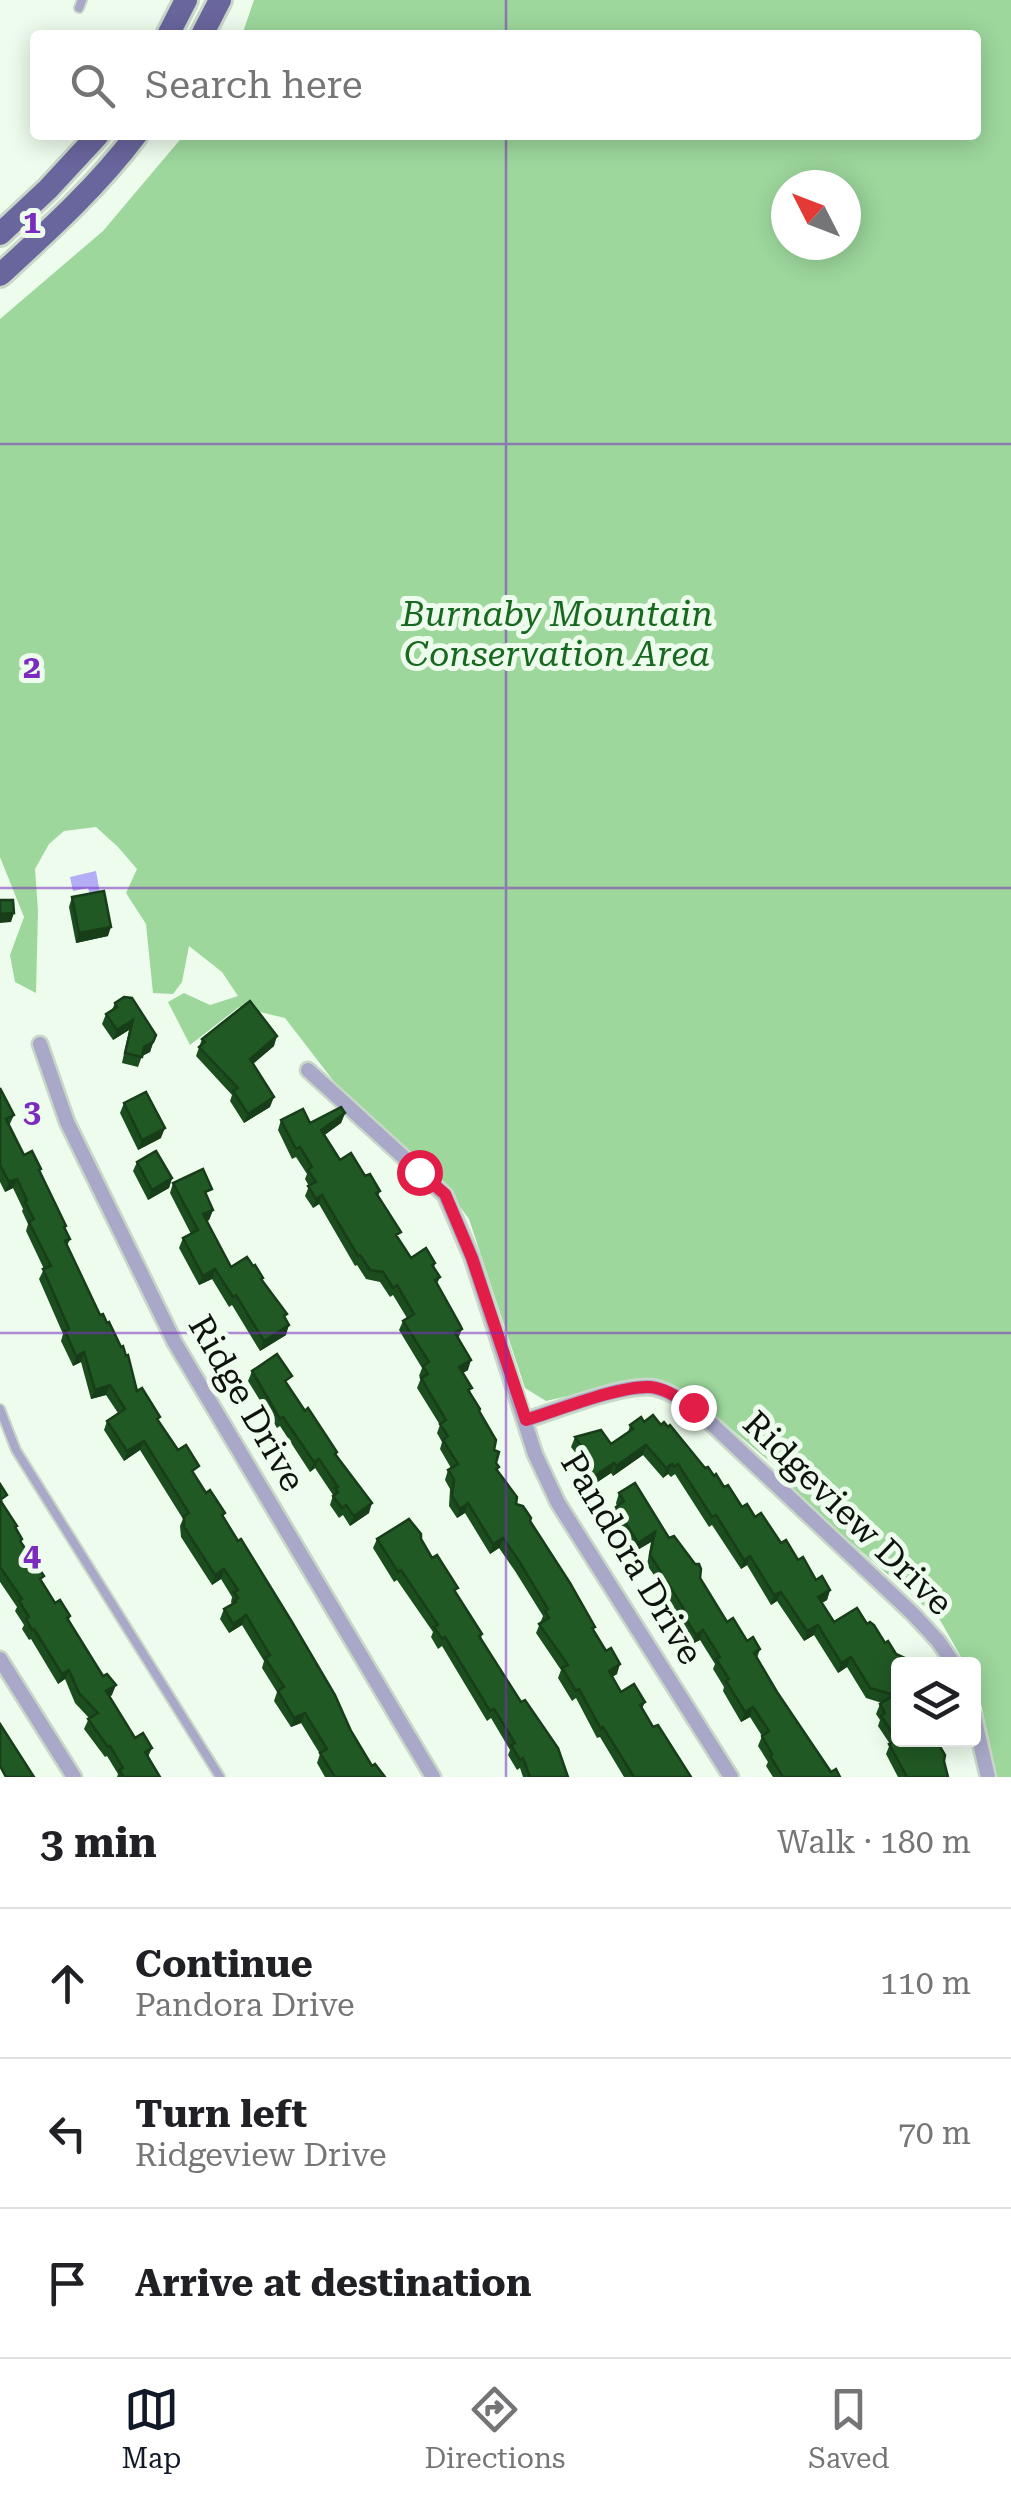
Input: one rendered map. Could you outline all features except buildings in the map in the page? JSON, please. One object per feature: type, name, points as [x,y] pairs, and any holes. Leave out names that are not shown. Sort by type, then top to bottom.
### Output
[{"type":"main road","points":[[171,30],[186,0]]},
{"type":"main road","points":[[205,30],[220,0]]},
{"type":"main road","points":[[0,234],[93,140]]},
{"type":"main road","points":[[0,276],[70,210],[132,140]]},
{"type":"street","name":"Ridge Drive","points":[[40,1044],[67,1122],[175,1342],[432,1777]]},
{"type":"street","name":"Pandora Drive","points":[[308,1070],[445,1194],[472,1258],[535,1454],[558,1503],[731,1777]]},
{"type":"street","name":"Ridgeview Drive","points":[[526,1420],[622,1390],[651,1386],[672,1394],[715,1427],[913,1614],[949,1657]]},
{"type":"street","points":[[0,1658],[74,1777]]},
{"type":"street","points":[[981,1747],[988,1777]]},
{"type":"lane","points":[[0,1409],[16,1450],[220,1777]]},
{"type":"green space","name":"Burnaby Mountain Conservation Area","points":[[254,0],[1011,0],[1011,1777],[997,1777],[981,1703],[981,1657],[961,1657],[940,1620],[800,1498],[781,1471],[717,1417],[642,1379],[546,1401],[525,1388],[469,1219],[439,1178],[342,1092],[285,1018],[239,1007],[190,1045],[168,1002],[184,993],[210,1005],[238,996],[222,972],[189,946],[182,982],[173,994],[153,993],[146,924],[126,893],[137,869],[96,827],[64,831],[49,844],[35,869],[36,993],[15,982],[10,955],[24,917],[0,857],[0,319],[103,231],[180,140],[981,140],[981,30],[244,30]]},
{"type":"shaded area","points":[[96,871],[100,893],[90,895],[88,888],[73,891],[70,877]]},
{"type":"route","points":[[419,1172],[445,1194],[472,1258],[526,1420],[622,1390],[651,1386],[693,1407]]}]
